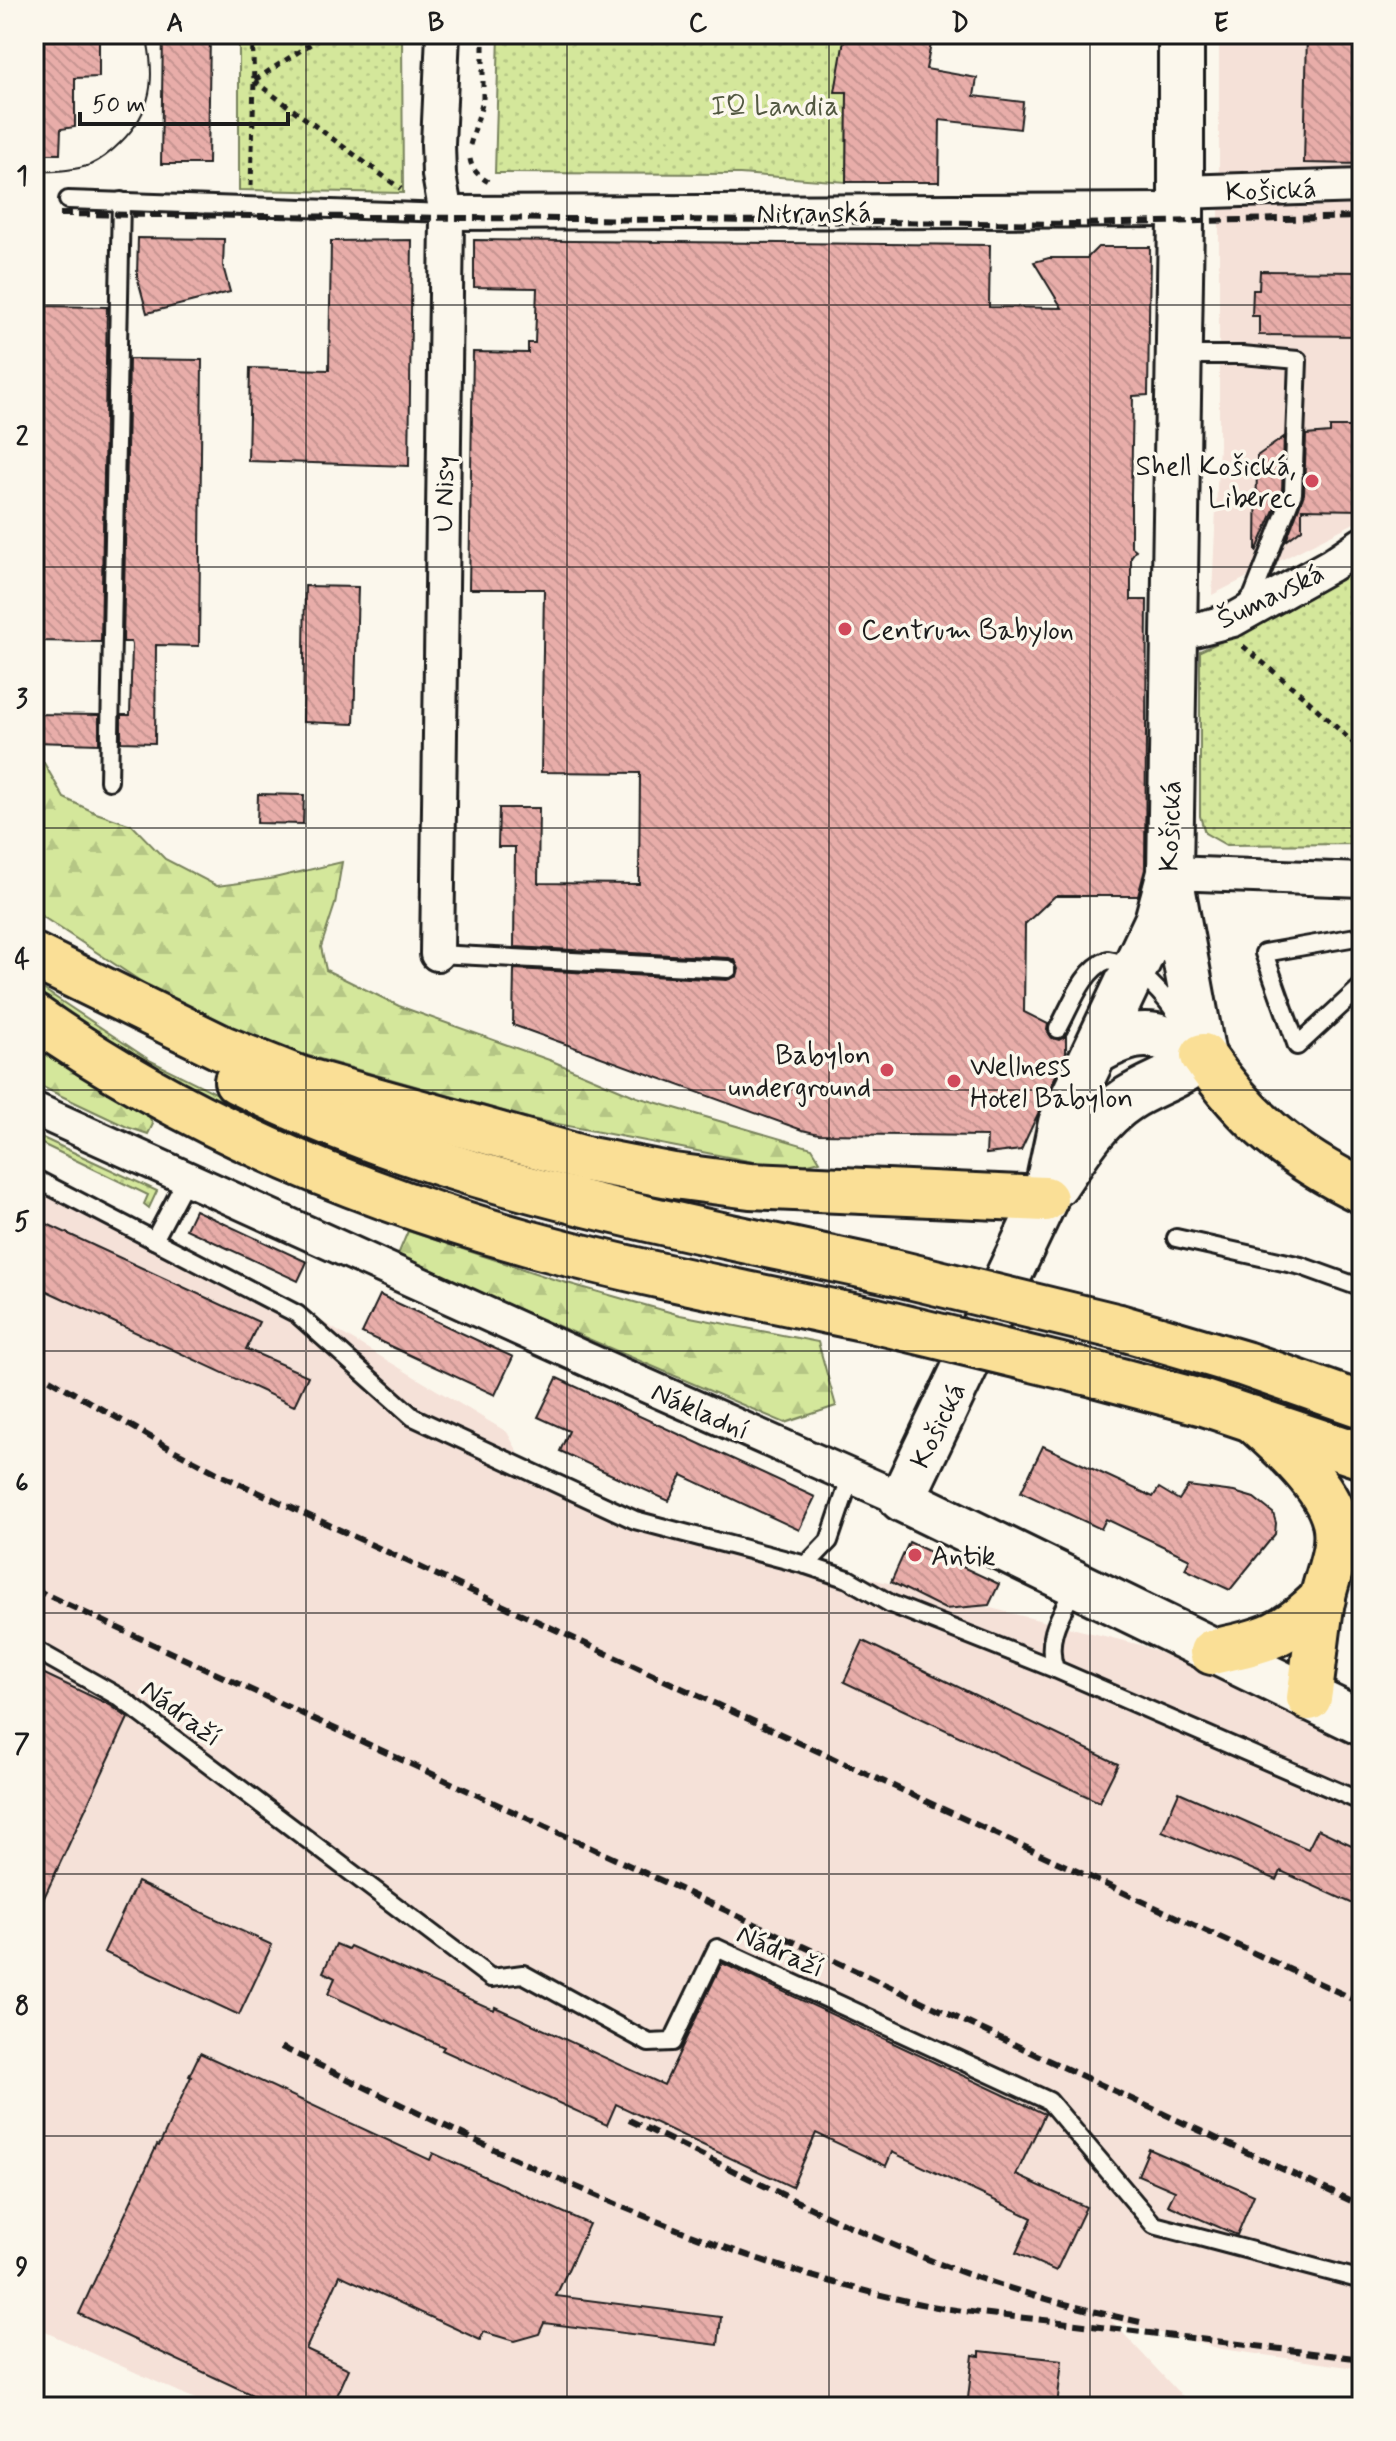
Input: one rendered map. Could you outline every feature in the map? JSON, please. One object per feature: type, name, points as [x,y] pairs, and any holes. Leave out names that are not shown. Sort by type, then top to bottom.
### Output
[{"type":"highway","points":[[34,957],[222,1048],[300,1079],[585,1159],[674,1176],[750,1186],[1045,1199]]},
{"type":"highway","points":[[34,957],[80,990],[173,1048],[294,1110],[375,1142],[579,1203],[893,1272],[1119,1327],[1245,1364],[1362,1405]]},
{"type":"highway","points":[[34,1017],[120,1073],[248,1142],[345,1182],[448,1219],[530,1243],[872,1320],[1098,1375],[1251,1418],[1362,1456]]},
{"type":"highway","points":[[1203,1056],[1250,1116],[1301,1158],[1362,1191]]},
{"type":"highway","points":[[1251,1418],[1297,1460],[1316,1486],[1335,1522],[1334,1558],[1323,1598],[1309,1698]]},
{"type":"highway","points":[[1212,1652],[1268,1639],[1299,1622],[1323,1598]]},
{"type":"street","name":"U Nisy","points":[[437,954],[447,213],[439,175],[438,144],[443,34]]},
{"type":"street","name":"Košická","points":[[902,1499],[1045,1199],[1061,1123],[1157,921],[1170,873],[1181,34]]},
{"type":"street","name":"Košická","points":[[1181,201],[1362,186]]},
{"type":"street","name":"Nitranská","points":[[447,213],[1181,201]]},
{"type":"street","name":"Šumavská","points":[[1174,635],[1224,622],[1331,565],[1362,544]]},
{"type":"street","points":[[1203,1056],[1170,873],[1362,880]]},
{"type":"street","points":[[1096,1052],[1128,1036],[1147,1035],[1166,1036],[1203,1056]]},
{"type":"street","points":[[1045,1199],[1109,1113],[1130,1098],[1187,1069],[1203,1056]]},
{"type":"street","name":"Nákladní","points":[[34,1109],[902,1499],[1362,1723]]},
{"type":"lane","points":[[68,200],[447,213]]},
{"type":"lane","points":[[109,781],[121,201]]},
{"type":"lane","points":[[1179,355],[1242,355],[1298,360],[1293,493],[1253,595],[1224,622]]},
{"type":"lane","points":[[1362,936],[1264,953],[1297,1046],[1362,986]]},
{"type":"lane","points":[[437,954],[728,969]]},
{"type":"lane","points":[[1058,1029],[1097,964],[1116,961],[1135,971],[1174,1009],[1203,1056]]},
{"type":"lane","points":[[34,1178],[297,1314],[413,1417],[635,1520],[848,1579],[891,1604],[1055,1669],[1362,1802]]},
{"type":"lane","points":[[154,1240],[187,1178]]},
{"type":"lane","points":[[1176,1238],[1301,1266],[1362,1288]]},
{"type":"lane","points":[[806,1565],[829,1541],[851,1476]]},
{"type":"lane","points":[[1055,1669],[1050,1654],[1051,1634],[1076,1585]]},
{"type":"lane","name":"Nádraží","points":[[34,1649],[119,1697],[491,1978],[523,1974],[649,2043],[672,2042],[717,1948],[1049,2101],[1154,2225],[1362,2280]]},
{"type":"path","points":[[251,207],[252,34]]},
{"type":"path","points":[[254,81],[326,34]]},
{"type":"path","points":[[470,141],[483,101],[483,34]]},
{"type":"path","points":[[254,81],[412,197]]},
{"type":"path","points":[[1224,622],[1362,751]]},
{"type":"shaded area","points":[[1219,34],[1362,34],[1362,519],[1212,595],[1219,444]]},
{"type":"shaded area","points":[[34,1166],[291,1303],[507,1432],[530,1474],[831,1569],[1141,1645],[1250,1691],[1362,1744],[1362,2369],[1222,2349],[1111,2320],[1192,2407],[213,2407],[34,2327]]},
{"type":"green space","points":[[239,34],[402,34],[403,193],[239,190]]},
{"type":"green space","name":"IQ Landia","points":[[499,34],[895,34],[901,102],[847,101],[846,182],[740,174],[495,173]]},
{"type":"green space","points":[[1362,564],[1362,844],[1226,845],[1205,833],[1200,816],[1200,651],[1279,615]]},
{"type":"green space","points":[[34,762],[44,763],[64,798],[132,825],[165,859],[217,886],[270,879],[342,862],[335,904],[321,947],[326,970],[399,1006],[552,1061],[637,1097],[812,1148],[820,1161],[790,1169],[532,1119],[295,1052],[195,1017],[34,911]]},
{"type":"green space","points":[[34,983],[151,1061],[262,1116],[260,1123],[90,1034],[34,994]]},
{"type":"green space","points":[[34,1049],[146,1111],[153,1124],[148,1134],[34,1083]]},
{"type":"green space","points":[[34,1134],[157,1191],[149,1208],[144,1204],[148,1195],[34,1140]]},
{"type":"green space","points":[[408,1231],[553,1279],[680,1315],[818,1342],[836,1406],[785,1423],[397,1257]]},
{"type":"building","points":[[34,34],[99,34],[99,77],[75,78],[75,127],[61,129],[60,154],[34,154]]},
{"type":"building","points":[[163,34],[210,34],[208,164],[161,164]]},
{"type":"building","points":[[845,34],[933,34],[926,69],[977,78],[974,96],[1023,102],[1020,129],[940,120],[939,182],[846,182],[847,92],[835,92]]},
{"type":"building","points":[[1307,34],[1362,34],[1362,164],[1304,163]]},
{"type":"building","points":[[138,238],[224,239],[223,266],[230,292],[147,313],[137,276]]},
{"type":"building","points":[[412,240],[409,466],[248,461],[250,368],[329,370],[331,241]]},
{"type":"building","name":"Centrum Babylon","points":[[474,240],[990,245],[989,307],[1062,308],[1034,262],[1049,258],[1087,258],[1098,247],[1150,247],[1148,395],[1133,396],[1131,495],[1131,546],[1136,550],[1131,557],[1131,600],[1147,600],[1145,869],[1138,896],[1055,896],[1025,924],[1024,1012],[1048,1024],[1047,1030],[1052,1038],[1059,1040],[1066,1036],[1066,1054],[1021,1150],[986,1154],[987,1136],[819,1134],[802,1130],[513,1025],[514,969],[727,980],[737,976],[739,969],[735,960],[729,958],[514,947],[515,847],[498,847],[499,808],[539,808],[538,883],[639,884],[640,773],[541,772],[544,589],[469,589],[473,352],[528,353],[528,343],[535,343],[537,288],[474,287]]},
{"type":"building","points":[[1260,271],[1362,272],[1362,336],[1259,335],[1259,316],[1252,316],[1253,290],[1259,290]]},
{"type":"building","points":[[34,306],[107,307],[101,642],[34,641]]},
{"type":"building","points":[[129,359],[202,360],[199,646],[156,645],[155,743],[121,742],[121,715],[130,715],[132,645],[131,642],[123,642]]},
{"type":"building","points":[[1330,427],[1362,427],[1362,510],[1302,509],[1302,529],[1286,541],[1304,494],[1306,435],[1330,433]]},
{"type":"building","points":[[1284,437],[1282,491],[1256,552],[1257,456]]},
{"type":"building","points":[[305,586],[358,587],[354,724],[303,722]]},
{"type":"building","points":[[34,714],[99,715],[99,744],[34,742]]},
{"type":"building","points":[[258,794],[304,795],[303,824],[257,823]]},
{"type":"building","points":[[195,1210],[307,1262],[298,1281],[186,1229]]},
{"type":"building","points":[[34,1218],[259,1322],[246,1349],[308,1376],[294,1406],[34,1285]]},
{"type":"building","points":[[380,1295],[513,1357],[495,1395],[362,1333]]},
{"type":"building","points":[[557,1378],[815,1497],[799,1530],[682,1475],[669,1501],[560,1451],[569,1431],[538,1417]]},
{"type":"building","points":[[1043,1446],[1153,1497],[1159,1488],[1179,1500],[1188,1486],[1254,1498],[1273,1513],[1275,1534],[1230,1590],[1185,1569],[1190,1559],[1106,1519],[1101,1529],[1021,1492]]},
{"type":"building","points":[[909,1542],[999,1584],[989,1605],[945,1609],[891,1582]]},
{"type":"building","points":[[863,1641],[1118,1764],[1099,1802],[844,1682]]},
{"type":"building","points":[[34,1669],[110,1705],[128,1718],[34,1919]]},
{"type":"building","points":[[1179,1792],[1308,1849],[1318,1829],[1362,1850],[1362,1908],[1281,1871],[1277,1880],[1162,1831]]},
{"type":"building","points":[[137,1882],[272,1945],[239,2015],[104,1952]]},
{"type":"building","points":[[336,1944],[348,1949],[350,1946],[494,2010],[495,2007],[664,2085],[722,1963],[1045,2114],[1016,2175],[1086,2207],[1056,2271],[1016,2253],[1032,2218],[892,2152],[886,2166],[816,2133],[792,2187],[616,2104],[607,2125],[328,1994],[335,1978],[323,1972]]},
{"type":"building","points":[[200,2053],[430,2160],[433,2153],[589,2224],[556,2296],[721,2317],[718,2345],[544,2323],[539,2334],[514,2341],[484,2332],[480,2340],[340,2275],[306,2349],[349,2369],[332,2407],[278,2407],[79,2314]]},
{"type":"building","points":[[1149,2149],[1254,2195],[1237,2235],[1168,2205],[1175,2191],[1138,2175]]},
{"type":"building","points":[[980,2351],[1062,2360],[1057,2407],[967,2407],[973,2355],[980,2356]]},
{"type":"tram line","points":[[34,172],[70,170],[90,165],[110,152],[131,131],[149,93],[151,65],[146,34]]},
{"type":"railway","points":[[60,214],[1079,224],[1362,217]]},
{"type":"railway","points":[[34,1370],[221,1475],[1362,2003]]},
{"type":"railway","points":[[34,1589],[1362,2206]]},
{"type":"railway","points":[[281,2047],[587,2192],[744,2254],[825,2280],[947,2309],[1362,2359]]},
{"type":"railway","points":[[629,2120],[822,2213],[940,2264],[1039,2297],[1140,2322]]},
{"type":"place","name":"Shell Košická, Liberec","points":[[1312,481]]},
{"type":"place","name":"Centrum Babylon","points":[[845,629]]},
{"type":"place","name":"Babylon underground","points":[[887,1070]]},
{"type":"place","name":"Wellness Hotel Babylon","points":[[954,1081]]},
{"type":"place","name":"Antik","points":[[915,1555]]}]
